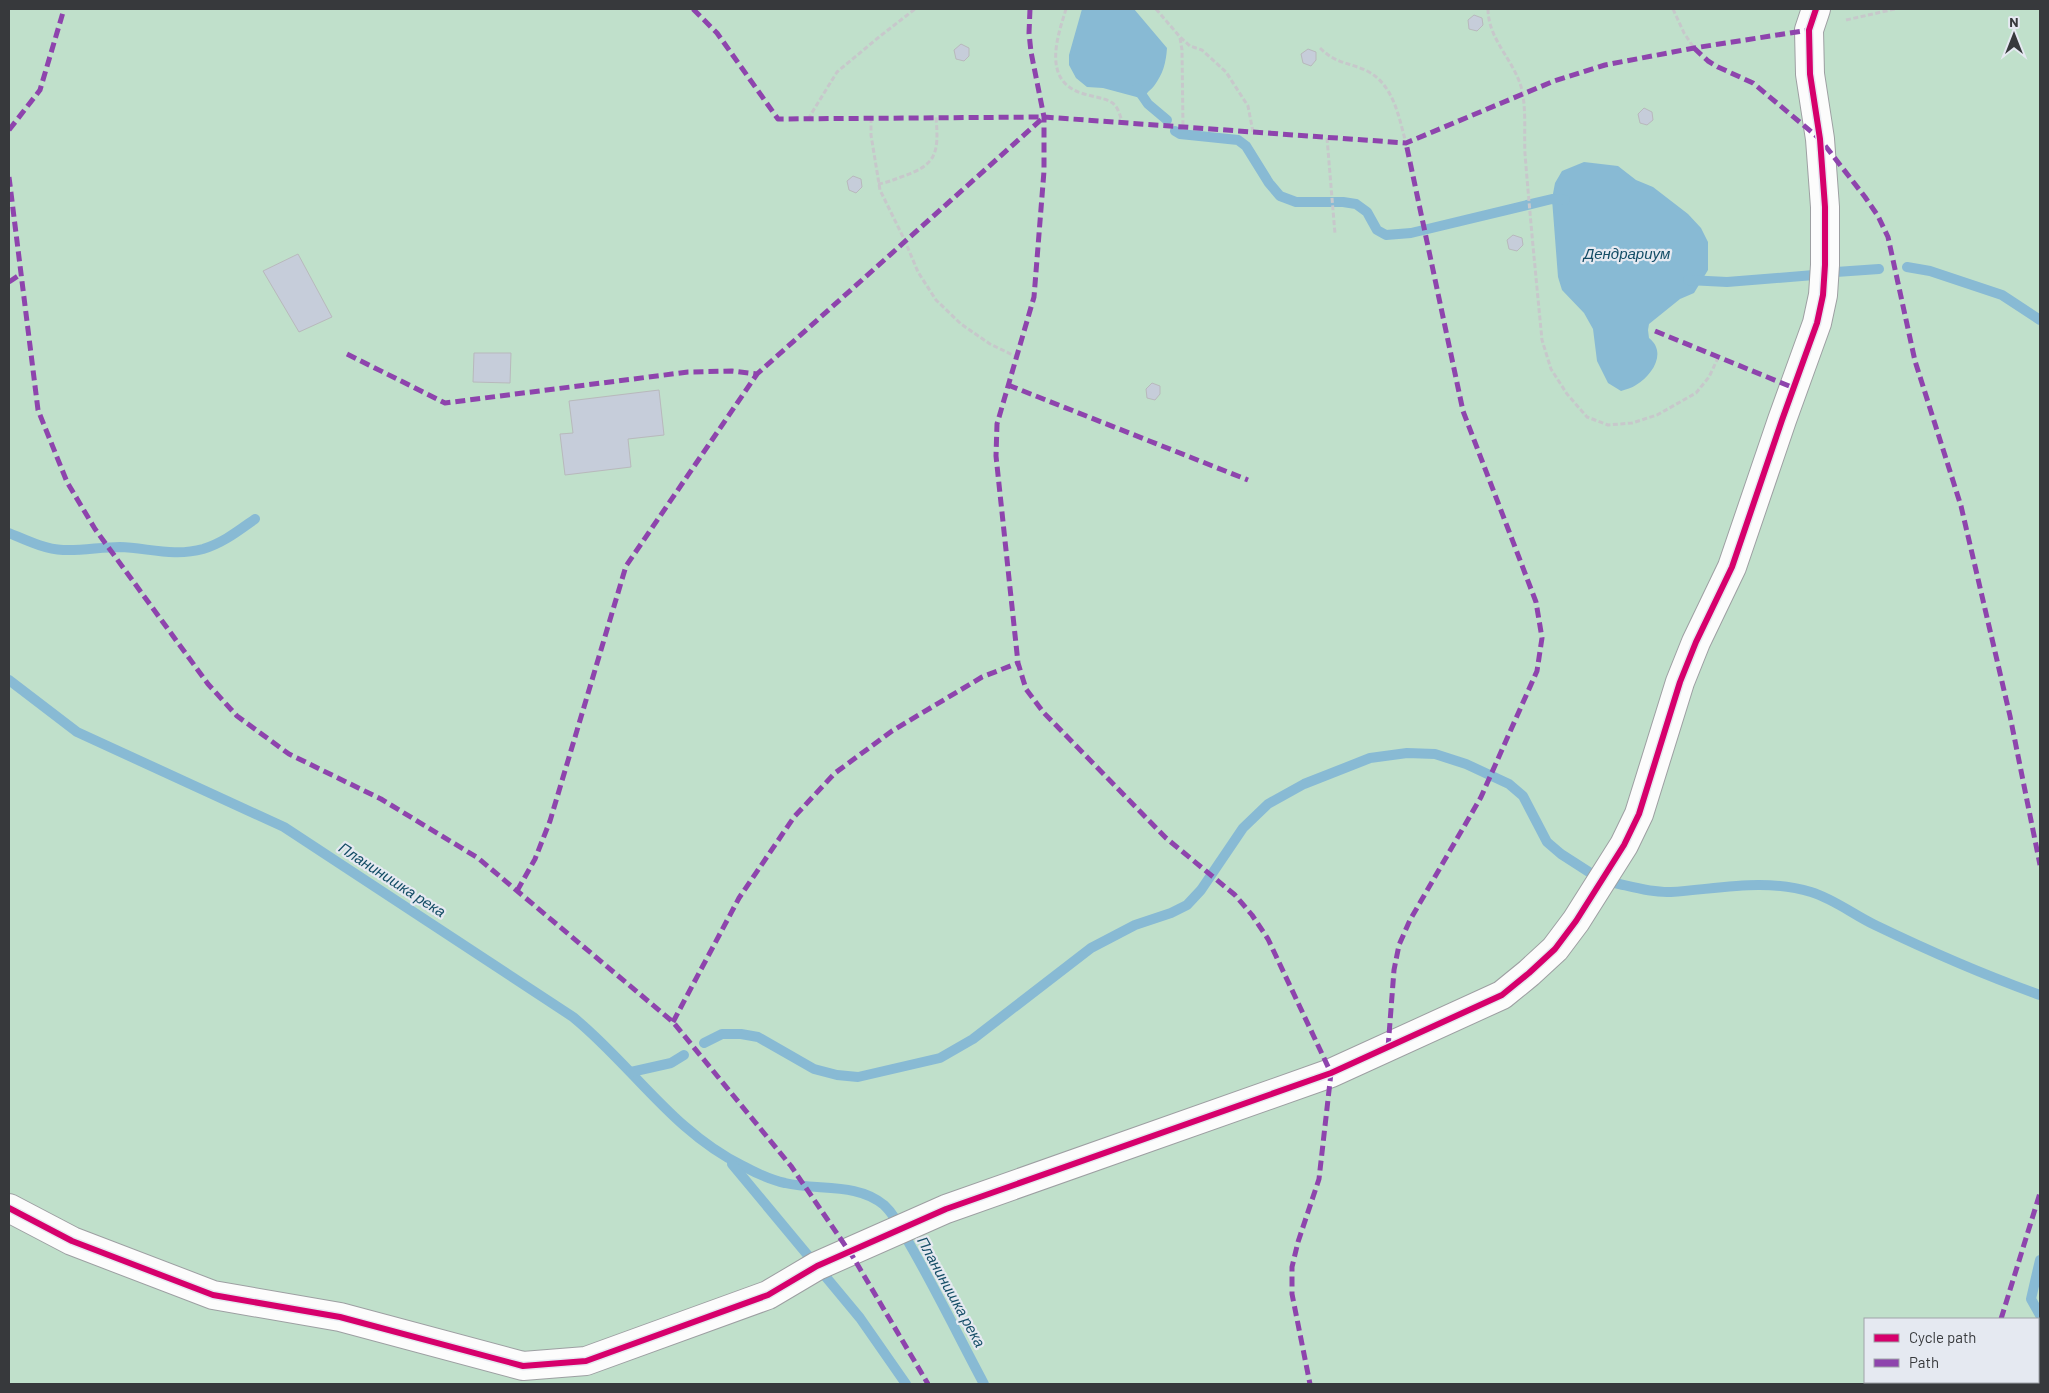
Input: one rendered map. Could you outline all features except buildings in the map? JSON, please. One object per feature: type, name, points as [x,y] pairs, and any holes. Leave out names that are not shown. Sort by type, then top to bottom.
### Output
[{"type":"street","points":[[9,1208],[72,1241],[213,1295],[340,1317],[523,1366],[586,1361],[768,1295],[817,1266],[956,1206],[1331,1073],[1502,995],[1529,973],[1560,942],[1576,921],[1624,845],[1639,814],[1680,682],[1696,642],[1732,567],[1782,420],[1818,323],[1823,295],[1825,265],[1824,207],[1820,139],[1810,74],[1812,20]]},
{"type":"path","points":[[808,118],[837,72],[879,36],[915,9]]},
{"type":"path","points":[[1066,9],[1056,47],[1055,64],[1063,83],[1075,90],[1112,102],[1118,109],[1122,122]]},
{"type":"path","points":[[1156,9],[1180,37],[1190,46],[1202,50],[1226,72],[1248,106],[1253,132]]},
{"type":"path","points":[[1488,9],[1488,21],[1515,72],[1523,94],[1525,152],[1542,340],[1551,369],[1567,394],[1587,417],[1608,425],[1632,423],[1657,415],[1696,393],[1709,378],[1718,358]]},
{"type":"path","points":[[1673,9],[1684,33],[1694,48]]},
{"type":"path","points":[[1812,20],[1895,9]]},
{"type":"path","points":[[1180,37],[1182,50],[1183,127]]},
{"type":"path","points":[[1320,48],[1329,57],[1342,64],[1369,72],[1383,84],[1394,102],[1406,143]]},
{"type":"path","points":[[878,184],[911,175],[923,169],[934,156],[938,144],[936,117]]},
{"type":"path","points":[[871,118],[871,135],[878,184],[883,199],[905,241],[918,272],[936,300],[960,324],[990,344],[1016,357]]},
{"type":"path","points":[[1327,138],[1335,234]]},
{"type":"green space","points":[[9,9],[2040,9],[2040,1384],[9,1384]]},
{"type":"water","points":[[1082,9],[1134,9],[1167,48],[1162,73],[1144,99],[1103,88],[1087,87],[1076,78],[1069,65],[1069,55]]},
{"type":"water","name":"Дендрариум","points":[[1584,162],[1618,166],[1636,180],[1653,187],[1688,214],[1701,228],[1708,242],[1708,270],[1694,293],[1680,299],[1649,324],[1649,338],[1657,350],[1656,363],[1642,381],[1631,388],[1621,391],[1608,383],[1597,361],[1593,329],[1584,313],[1562,290],[1558,277],[1552,199],[1555,183],[1562,171]]},
{"type":"waterway","points":[[1137,88],[1148,104],[1167,120]]},
{"type":"waterway","points":[[1175,131],[1180,134],[1238,140],[1246,146],[1269,183],[1280,196],[1296,202],[1343,202],[1356,204],[1367,212],[1377,230],[1386,235],[1411,233],[1552,199],[1565,200]]},
{"type":"waterway","points":[[1907,267],[1930,271],[2002,295],[2040,320]]},
{"type":"waterway","points":[[1836,272],[1879,269]]},
{"type":"waterway","points":[[1688,280],[1727,282],[1814,275]]},
{"type":"waterway","points":[[9,533],[35,544],[63,550],[120,547],[182,552],[203,549],[217,543],[255,519]]},
{"type":"waterway","name":"Планинишка река","points":[[9,680],[77,732],[284,827],[573,1017],[674,1116],[718,1152],[748,1169],[774,1180],[797,1185],[849,1190],[862,1193],[884,1205],[900,1226],[984,1384]]},
{"type":"waterway","points":[[704,1043],[722,1034],[741,1034],[758,1037],[814,1069],[837,1075],[858,1077],[940,1058],[973,1039],[1091,948],[1135,925],[1171,913],[1187,905],[1201,890],[1243,828],[1268,804],[1304,784],[1370,758],[1407,753],[1435,754],[1466,764],[1509,784],[1523,796],[1547,842],[1561,854],[1589,872]]},
{"type":"waterway","points":[[1615,883],[1657,892],[1759,885],[1794,888],[1811,892],[1916,944],[1977,971],[2040,995]]},
{"type":"waterway","points":[[631,1072],[671,1063],[684,1055]]},
{"type":"waterway","name":"Планинишка река","points":[[732,1164],[860,1318],[906,1384]]},
{"type":"waterway","points":[[2040,1260],[2031,1299],[2040,1315]]},
{"type":"marked path","points":[[9,130],[40,90],[64,9]]},
{"type":"marked path","points":[[693,9],[717,33],[778,119],[1044,117],[1406,143],[1554,81],[1605,65],[1694,48],[1809,30]]},
{"type":"marked path","points":[[1030,9],[1029,33],[1031,52],[1044,117],[1044,171],[1034,297],[997,424],[996,456],[1018,663],[1026,689],[1044,713],[1166,838],[1235,895],[1252,915],[1268,939],[1331,1073],[1319,1179],[1298,1242],[1292,1267],[1292,1294],[1310,1384]]},
{"type":"marked path","points":[[1694,48],[1708,61],[1718,67],[1753,83],[1820,139],[1865,197],[1878,216],[1888,237],[1915,361],[1961,506],[2010,716],[2040,865]]},
{"type":"marked path","points":[[347,354],[445,403],[688,372],[732,371],[757,374],[1044,117]]},
{"type":"marked path","points":[[1388,1048],[1394,970],[1399,945],[1410,920],[1481,797],[1537,671],[1542,638],[1536,602],[1463,411],[1406,143]]},
{"type":"marked path","points":[[9,177],[38,410],[67,482],[95,529],[208,684],[237,716],[289,754],[381,799],[478,858],[673,1022],[791,1166],[853,1257],[928,1384]]},
{"type":"marked path","points":[[9,282],[21,274]]},
{"type":"marked path","points":[[1655,331],[1794,388]]},
{"type":"marked path","points":[[517,891],[535,859],[550,821],[626,566],[757,374]]},
{"type":"marked path","points":[[1008,385],[1248,480]]},
{"type":"marked path","points":[[673,1022],[739,898],[794,817],[835,773],[892,731],[982,677],[1018,663]]},
{"type":"marked path","points":[[2001,1318],[2040,1193]]},
{"type":"cycle path","points":[[9,1208],[72,1241],[213,1295],[340,1317],[523,1366],[586,1361],[768,1295],[817,1266],[946,1209],[1331,1073],[1502,995],[1555,949],[1576,921],[1624,845],[1639,814],[1680,682],[1696,642],[1732,567],[1817,323],[1823,295],[1825,207],[1820,139],[1810,74],[1809,30],[1816,9]]}]
